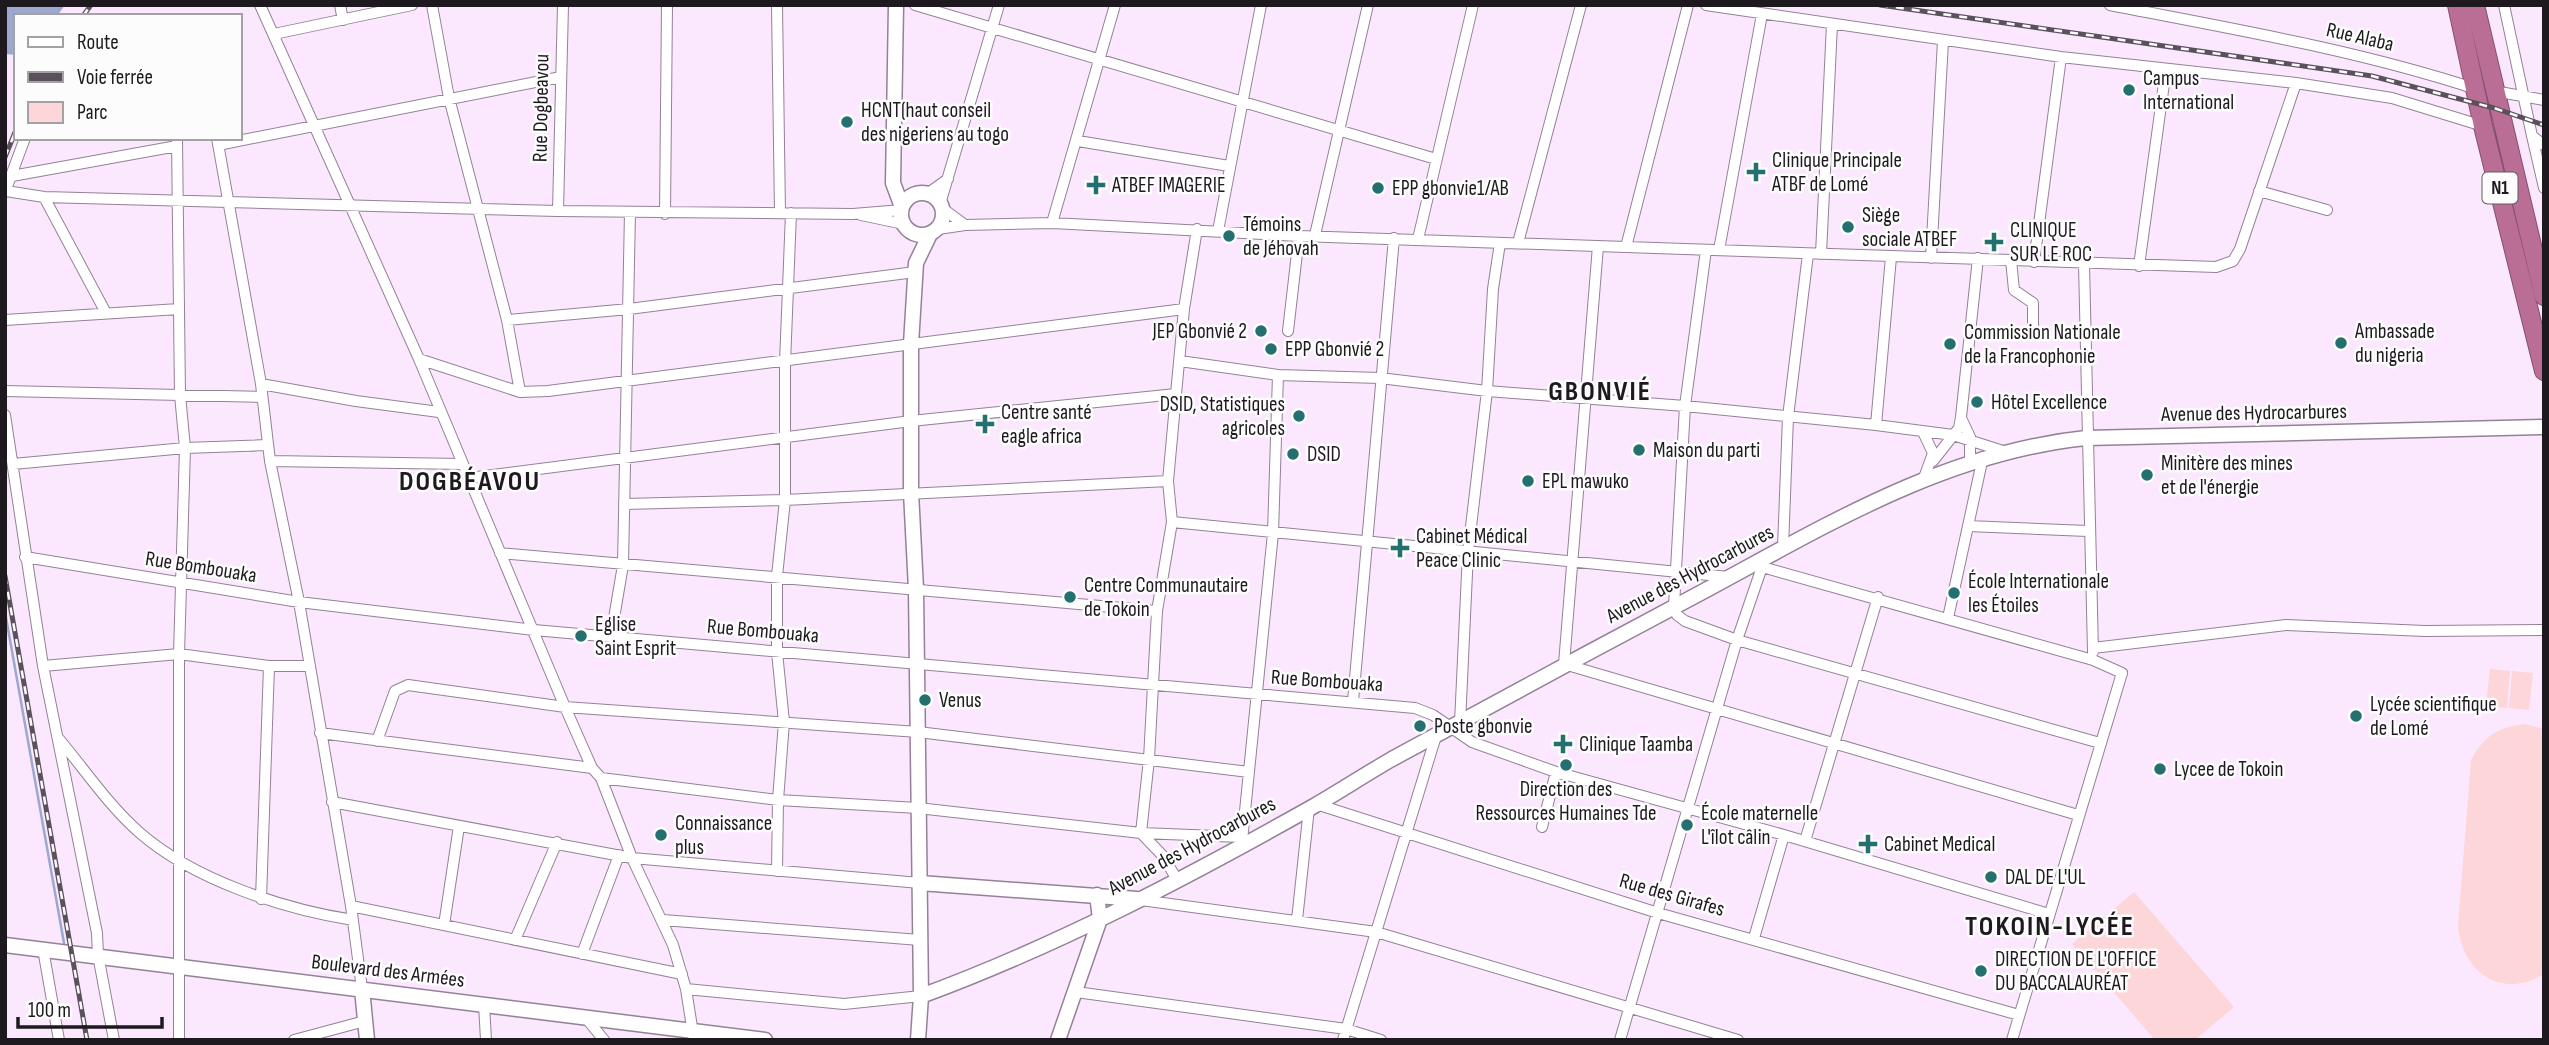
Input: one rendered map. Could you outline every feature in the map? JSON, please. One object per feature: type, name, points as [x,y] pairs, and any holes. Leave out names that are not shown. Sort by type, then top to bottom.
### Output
[{"type":"highway","name":"N1","points":[[2458,5],[2544,296]]},
{"type":"highway","name":"N1","points":[[2475,5],[2485,90],[2483,126],[2544,371]]},
{"type":"main road","points":[[896,5],[893,191],[905,218],[915,268],[911,344],[911,492],[916,589],[920,883],[921,996],[918,1040]]},
{"type":"main road","points":[[893,170],[899,181],[941,206],[934,231],[915,268]]},
{"type":"main road","points":[[905,218],[910,197],[924,194]]},
{"type":"main road","points":[[905,218],[934,231]]},
{"type":"main road","name":"Avenue des Hydrocarbures","points":[[921,996],[1022,955],[1100,919],[1312,806],[1564,664],[1729,577],[1759,565],[1783,548],[1924,478],[1977,459],[2003,451],[2086,438],[2544,427]]},
{"type":"main road","points":[[920,883],[1137,899]]},
{"type":"main road","points":[[1058,1040],[1100,919],[1097,895]]},
{"type":"main road","name":"Boulevard des Armées","points":[[5,945],[484,1004],[694,1035],[765,1040]]},
{"type":"main road","points":[[362,989],[367,1040]]},
{"type":"street","points":[[260,5],[419,359],[565,707],[592,768],[601,778],[632,858],[663,920],[682,974],[694,1035]]},
{"type":"street","points":[[340,5],[343,20]]},
{"type":"street","points":[[274,34],[412,5]]},
{"type":"street","points":[[432,5],[449,99],[507,320],[520,392]]},
{"type":"street","name":"Rue Dogbeavou","points":[[558,211],[563,5]]},
{"type":"street","points":[[665,214],[667,5]]},
{"type":"street","points":[[777,5],[788,289],[785,363],[786,500],[776,576],[777,652],[784,722],[778,800],[777,871]]},
{"type":"street","points":[[915,5],[1436,159]]},
{"type":"street","points":[[965,225],[941,206],[999,5]]},
{"type":"street","points":[[1052,223],[1079,141],[1115,5]]},
{"type":"street","points":[[1218,231],[1261,5]]},
{"type":"street","points":[[1315,235],[1368,5]]},
{"type":"street","points":[[1418,239],[1473,5]]},
{"type":"street","points":[[1518,243],[1581,5]]},
{"type":"street","points":[[1626,247],[1688,5]]},
{"type":"street","points":[[1706,5],[2061,57],[2296,83],[2392,98],[2483,126]]},
{"type":"street","name":"Rue Alaba","points":[[2110,5],[2260,33],[2431,74],[2485,90],[2544,100]]},
{"type":"street","points":[[2504,5],[2544,188]]},
{"type":"street","points":[[1719,250],[1762,14]]},
{"type":"street","points":[[1821,254],[1832,24]]},
{"type":"street","points":[[1931,258],[1943,41]]},
{"type":"street","points":[[2034,262],[2061,57]]},
{"type":"street","points":[[2139,266],[2165,69]]},
{"type":"street","points":[[242,137],[313,126],[561,77]]},
{"type":"street","points":[[934,231],[965,225],[1052,223],[1299,236],[1978,258],[2139,266],[2228,264],[2240,249],[2296,83]]},
{"type":"street","points":[[2532,136],[2544,145]]},
{"type":"street","points":[[24,140],[5,191],[44,197],[665,214],[853,214],[905,218]]},
{"type":"street","points":[[217,141],[226,203],[261,384],[270,461],[299,602],[351,906],[362,989]]},
{"type":"street","points":[[1079,141],[1229,166]]},
{"type":"street","points":[[12,176],[177,142],[180,394],[185,448],[178,654],[181,860],[177,965],[179,1040]]},
{"type":"street","points":[[924,194],[950,176]]},
{"type":"street","points":[[2259,191],[2327,210]]},
{"type":"street","points":[[44,197],[106,313]]},
{"type":"street","points":[[611,636],[623,565],[630,212]]},
{"type":"street","points":[[1176,878],[1163,856],[1141,833],[1149,759],[1157,611],[1172,522],[1168,481],[1176,394],[1184,309],[1197,229]]},
{"type":"street","points":[[1288,331],[1299,236]]},
{"type":"street","points":[[1353,701],[1394,238]]},
{"type":"street","points":[[1457,725],[1468,552],[1487,391],[1493,289],[1500,243]]},
{"type":"street","points":[[1598,246],[1583,399],[1564,664],[2078,815]]},
{"type":"street","points":[[1706,250],[1685,406],[1674,606],[1677,615],[1685,621],[1737,640],[2100,743]]},
{"type":"street","points":[[1783,548],[1788,417],[1808,254]]},
{"type":"street","points":[[1876,425],[1891,257]]},
{"type":"street","points":[[1924,478],[1953,435],[1961,417],[1978,258]]},
{"type":"street","points":[[2011,260],[2014,290],[2033,303],[2033,330]]},
{"type":"street","points":[[2084,264],[2093,660]]},
{"type":"street","points":[[507,320],[628,309],[788,289],[915,268]]},
{"type":"street","points":[[5,320],[179,309]]},
{"type":"street","points":[[419,359],[520,392],[785,363],[1184,309]]},
{"type":"street","points":[[1180,361],[1278,376],[1380,378],[1487,391],[1685,406],[1876,425],[1924,434],[1953,435],[2003,451]]},
{"type":"street","points":[[601,778],[778,800],[918,808],[1141,833],[1242,841],[1273,533],[1278,376]]},
{"type":"street","points":[[261,384],[356,401],[439,411]]},
{"type":"street","points":[[5,391],[262,397]]},
{"type":"street","points":[[469,478],[911,421],[1176,394]]},
{"type":"street","points":[[5,415],[43,666],[97,933],[98,955],[114,1040]]},
{"type":"street","points":[[1948,618],[1968,526],[1977,459],[1961,417]]},
{"type":"street","points":[[1924,434],[1933,450],[1933,461]]},
{"type":"street","points":[[13,464],[185,448],[268,445]]},
{"type":"street","points":[[270,461],[463,464]]},
{"type":"street","points":[[624,504],[786,500],[1168,481]]},
{"type":"street","points":[[1172,522],[1729,577]]},
{"type":"street","points":[[1968,526],[2088,531]]},
{"type":"street","points":[[500,553],[1157,611]]},
{"type":"street","name":"Rue Bombouaka","points":[[25,557],[299,602],[534,630],[1255,695],[1353,701],[1424,710],[1457,725],[1472,743],[1556,772],[1805,841],[2049,914]]},
{"type":"street","points":[[1620,1040],[1759,565],[2093,660],[2118,669],[2122,675],[2012,1040]]},
{"type":"street","points":[[1805,841],[1878,597]]},
{"type":"street","points":[[2093,648],[2286,625],[2425,631],[2544,630]]},
{"type":"street","points":[[43,666],[178,654],[269,666],[309,666]]},
{"type":"street","points":[[261,899],[269,666]]},
{"type":"street","points":[[377,741],[395,691],[401,686],[565,707],[918,733],[1249,772]]},
{"type":"street","points":[[320,733],[592,768]]},
{"type":"street","points":[[1344,1034],[1436,736]]},
{"type":"street","points":[[57,737],[142,835],[181,860],[261,899],[353,920]]},
{"type":"street","points":[[1542,827],[1556,772]]},
{"type":"street","points":[[332,802],[558,842],[632,858],[920,883]]},
{"type":"street","points":[[1297,920],[1312,806]]},
{"type":"street","name":"Rue des Girafes","points":[[1312,806],[1658,913],[2019,1015]]},
{"type":"street","points":[[444,925],[459,826]]},
{"type":"street","points":[[1754,938],[1784,835]]},
{"type":"street","points":[[515,940],[558,842]]},
{"type":"street","points":[[582,954],[620,855]]},
{"type":"street","points":[[1137,899],[1376,932],[1629,1010],[1738,1040]]},
{"type":"street","points":[[351,906],[682,974]]},
{"type":"street","points":[[663,920],[920,940]]},
{"type":"street","points":[[43,949],[59,1040]]},
{"type":"street","points":[[686,989],[844,1004],[921,996]]},
{"type":"street","points":[[1076,992],[1381,1040]]},
{"type":"street","points":[[484,1004],[486,1040]]},
{"type":"street","points":[[586,1018],[604,1040]]},
{"type":"street","points":[[294,1040],[365,1021]]},
{"type":"green space","points":[[2490,669],[2510,671],[2507,708],[2486,706]]},
{"type":"green space","points":[[2512,671],[2533,673],[2529,710],[2509,708]]},
{"type":"green space","points":[[2525,724],[2544,729],[2544,974],[2513,984],[2486,977],[2476,968],[2467,957],[2458,926],[2471,760],[2481,745],[2499,730]]},
{"type":"green space","points":[[2134,892],[2234,1007],[2195,1040],[2155,1040],[2072,944]]},
{"type":"water","points":[[5,5],[65,5],[58,14],[14,14],[14,55],[5,54]]},
{"type":"waterway","points":[[5,612],[64,943]]},
{"type":"railway","points":[[84,14],[91,5]]},
{"type":"railway","points":[[1880,5],[2372,76],[2494,108],[2544,125]]},
{"type":"railway","points":[[5,157],[14,135]]},
{"type":"railway","points":[[5,576],[87,1040]]},
{"type":"place","name":"Campus International","points":[[2129,90]]},
{"type":"place","name":"HCNT(haut conseil des nigeriens au togo","points":[[847,122]]},
{"type":"place","name":"Clinique Principale ATBF de Lomé","points":[[1756,172]]},
{"type":"place","name":"ATBEF IMAGERIE","points":[[1096,185]]},
{"type":"place","name":"EPP gbonvie1/AB","points":[[1378,188]]},
{"type":"place","name":"Siège sociale ATBEF","points":[[1848,227]]},
{"type":"place","name":"Témoins de Jéhovah","points":[[1229,236]]},
{"type":"place","name":"CLINIQUE SUR LE ROC","points":[[1994,242]]},
{"type":"place","name":"JEP Gbonvié 2","points":[[1261,331]]},
{"type":"place","name":"Ambassade du nigeria","points":[[2341,343]]},
{"type":"place","name":"Commission Nationale de la Francophonie","points":[[1950,344]]},
{"type":"place","name":"EPP Gbonvié 2","points":[[1271,349]]},
{"type":"place","name":"Hôtel Excellence","points":[[1977,402]]},
{"type":"place","name":"DSID, Statistiques agricoles","points":[[1299,416]]},
{"type":"place","name":"Centre santé eagle africa","points":[[985,424]]},
{"type":"place","name":"Maison du parti","points":[[1639,450]]},
{"type":"place","name":"DSID","points":[[1293,454]]},
{"type":"place","name":"Minitère des mines et de l'énergie","points":[[2147,475]]},
{"type":"place","name":"EPL mawuko","points":[[1528,481]]},
{"type":"place","name":"Cabinet Médical Peace Clinic","points":[[1400,548]]},
{"type":"place","name":"École Internationale les Étoiles","points":[[1954,593]]},
{"type":"place","name":"Centre Communautaire de Tokoin","points":[[1070,597]]},
{"type":"place","name":"Eglise Saint Esprit","points":[[581,636]]},
{"type":"place","name":"Venus","points":[[925,700]]},
{"type":"place","name":"Lycée scientifique de Lomé","points":[[2356,716]]},
{"type":"place","name":"Poste gbonvie","points":[[1420,726]]},
{"type":"place","name":"Clinique Taamba","points":[[1563,744]]},
{"type":"place","name":"Direction des Ressources Humaines Tde","points":[[1566,765]]},
{"type":"place","name":"Lycee de Tokoin","points":[[2160,769]]},
{"type":"place","name":"École maternelle L'îlot câlin","points":[[1687,825]]},
{"type":"place","name":"Connaissance plus","points":[[661,835]]},
{"type":"place","name":"Cabinet Medical","points":[[1868,844]]},
{"type":"place","name":"DAL DE L'UL","points":[[1991,877]]},
{"type":"place","name":"DIRECTION DE L'OFFICE DU BACCALAURÉAT","points":[[1981,971]]},
{"type":"district","name":"GBONVIÉ","points":[[1600,391]]},
{"type":"district","name":"DOGBÉAVOU","points":[[470,481]]},
{"type":"district","name":"TOKOIN-LYCÉE","points":[[2050,926]]}]
